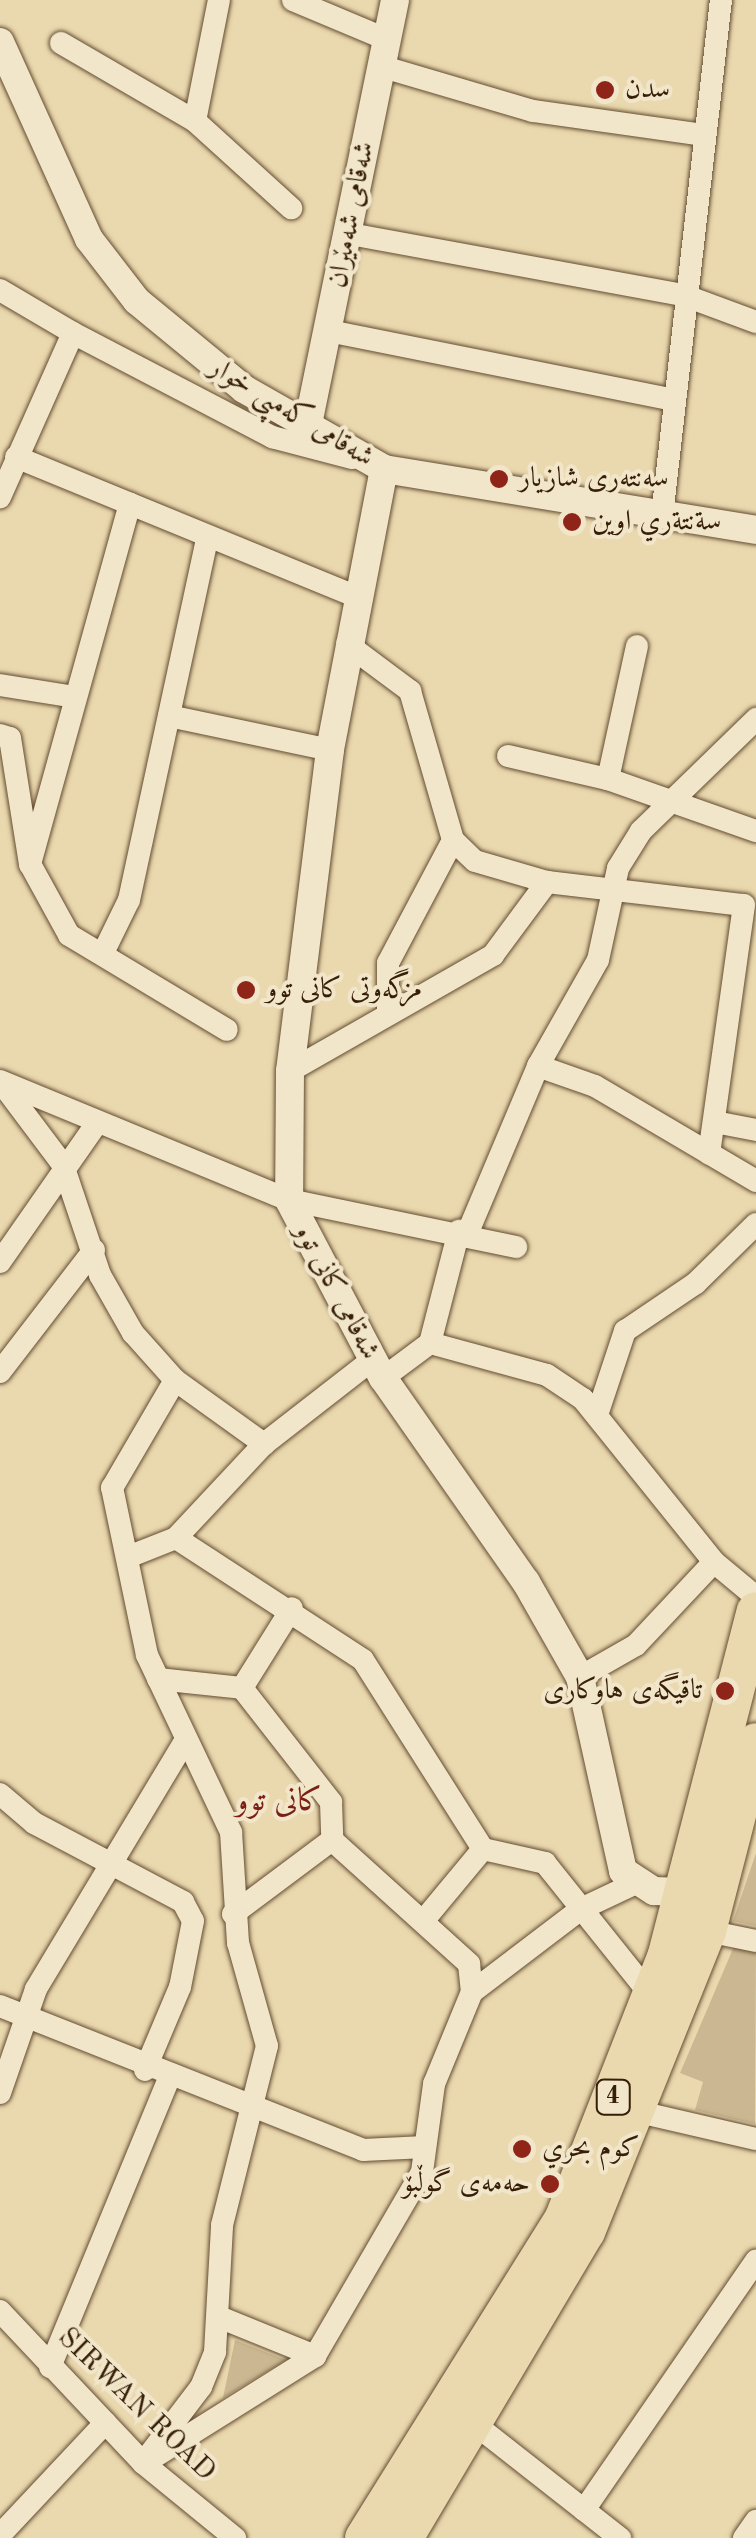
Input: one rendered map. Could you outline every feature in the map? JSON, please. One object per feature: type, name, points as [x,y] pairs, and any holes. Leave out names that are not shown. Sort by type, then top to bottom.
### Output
[{"type":"highway","name":"4","points":[[364,2538],[564,2220],[653,1998],[756,1610]]},
{"type":"highway","name":"4","points":[[404,2538],[476,2426],[586,2232],[639,2112],[707,1932],[749,1797],[756,1742]]},
{"type":"street","points":[[195,121],[219,0]]},
{"type":"street","points":[[293,0],[383,52],[533,111],[704,135]]},
{"type":"street","name":"شەقامی شەمێران","points":[[307,429],[350,234],[394,0]]},
{"type":"street","points":[[662,516],[670,399],[721,0]]},
{"type":"street","name":"شەقامی کەمپی خوار","points":[[0,42],[40,145],[112,272],[204,360],[307,429],[356,458],[384,469],[756,530]]},
{"type":"street","points":[[60,43],[195,121],[290,208]]},
{"type":"street","points":[[350,234],[683,294],[756,322]]},
{"type":"street","points":[[0,290],[272,437],[356,458]]},
{"type":"street","points":[[329,331],[670,399]]},
{"type":"street","points":[[0,496],[73,332]]},
{"type":"street","points":[[16,458],[355,596]]},
{"type":"street","name":"شەقامی کانی توو","points":[[384,469],[355,596],[330,750],[290,1071],[290,1200],[377,1369],[526,1582],[580,1678],[623,1871],[634,1884]]},
{"type":"street","points":[[30,864],[130,504]]},
{"type":"street","points":[[103,953],[129,900],[207,538]]},
{"type":"street","points":[[346,644],[410,691],[453,840],[475,861],[547,882],[744,905],[720,1123],[709,1154]]},
{"type":"street","points":[[608,778],[637,646]]},
{"type":"street","points":[[0,685],[74,697]]},
{"type":"street","points":[[169,716],[330,750]]},
{"type":"street","points":[[430,1343],[464,1231],[538,1066],[598,960],[611,888],[641,831],[756,719]]},
{"type":"street","points":[[0,735],[10,738],[30,864],[70,935],[227,1030]]},
{"type":"street","points":[[508,756],[608,778],[756,831]]},
{"type":"street","points":[[388,1010],[388,963],[453,840]]},
{"type":"street","points":[[290,1071],[388,1010],[493,955],[547,882]]},
{"type":"street","points":[[538,1066],[595,1086],[756,1181]]},
{"type":"street","points":[[0,1081],[95,1126],[290,1200],[464,1231],[516,1248]]},
{"type":"street","points":[[0,1081],[63,1165],[111,1300],[175,1380],[264,1444]]},
{"type":"street","points":[[720,1123],[756,1130]]},
{"type":"street","points":[[0,1262],[63,1165],[95,1126]]},
{"type":"street","points":[[597,1415],[625,1330],[696,1283],[756,1224]]},
{"type":"street","points":[[0,1372],[94,1250]]},
{"type":"street","points":[[128,1557],[176,1538],[264,1444],[377,1369],[430,1343],[547,1376],[597,1415],[714,1562],[756,1597]]},
{"type":"street","points":[[143,2463],[202,2388],[218,2316],[222,2225],[258,2112],[268,2046],[233,1914],[231,1832],[158,1679],[112,1488],[175,1380]]},
{"type":"street","points":[[176,1538],[292,1608],[362,1660],[483,1849],[545,1864],[653,1998]]},
{"type":"street","points":[[580,1678],[636,1645],[714,1562]]},
{"type":"street","points":[[242,1688],[292,1608]]},
{"type":"street","points":[[143,2463],[315,2356],[422,2172],[434,2084],[472,1992],[469,1964],[332,1840],[331,1802],[242,1688],[158,1679]]},
{"type":"street","points":[[0,2093],[28,2021],[110,1862],[185,1742]]},
{"type":"street","points":[[0,1794],[34,1823],[184,1902],[193,1921],[180,1987],[146,2070]]},
{"type":"street","points":[[233,1914],[332,1840]]},
{"type":"street","points":[[424,1920],[483,1849]]},
{"type":"street","points":[[472,1992],[581,1909],[634,1884],[683,1892]]},
{"type":"street","points":[[707,1932],[756,1940]]},
{"type":"street","points":[[0,2006],[146,2070],[363,2150],[425,2147]]},
{"type":"street","points":[[50,2367],[169,2078]]},
{"type":"street","points":[[639,2112],[756,2139]]},
{"type":"street","points":[[584,2510],[756,2261]]},
{"type":"street","points":[[218,2316],[315,2356]]},
{"type":"street","name":"SIRWAN ROAD","points":[[2,2317],[143,2463],[235,2538]]},
{"type":"street","points":[[0,2535],[105,2423]]},
{"type":"street","points":[[476,2426],[620,2538]]},
{"type":"street","points":[[744,2538],[756,2520]]},
{"type":"shaded area","points":[[756,1853],[756,1926],[733,1921]]},
{"type":"shaded area","points":[[735,1944],[756,1949],[755,2124],[695,2110],[703,2082],[680,2073]]},
{"type":"shaded area","points":[[235,2340],[286,2360],[223,2398]]},
{"type":"place","name":"سدن","points":[[605,90]]},
{"type":"place","name":"سەنتەری شازیار","points":[[499,479]]},
{"type":"place","name":"سةنتةري اوين","points":[[572,522]]},
{"type":"place","name":"مزگەوتی کانی توو","points":[[246,990]]},
{"type":"place","name":"تاقیگەی هاوکاری","points":[[725,1691]]},
{"type":"place","name":"کوم بحري","points":[[522,2149]]},
{"type":"place","name":"حەمەی گوڵبۆ","points":[[550,2184]]},
{"type":"district","name":"کانی توو","points":[[279,1802]]}]
